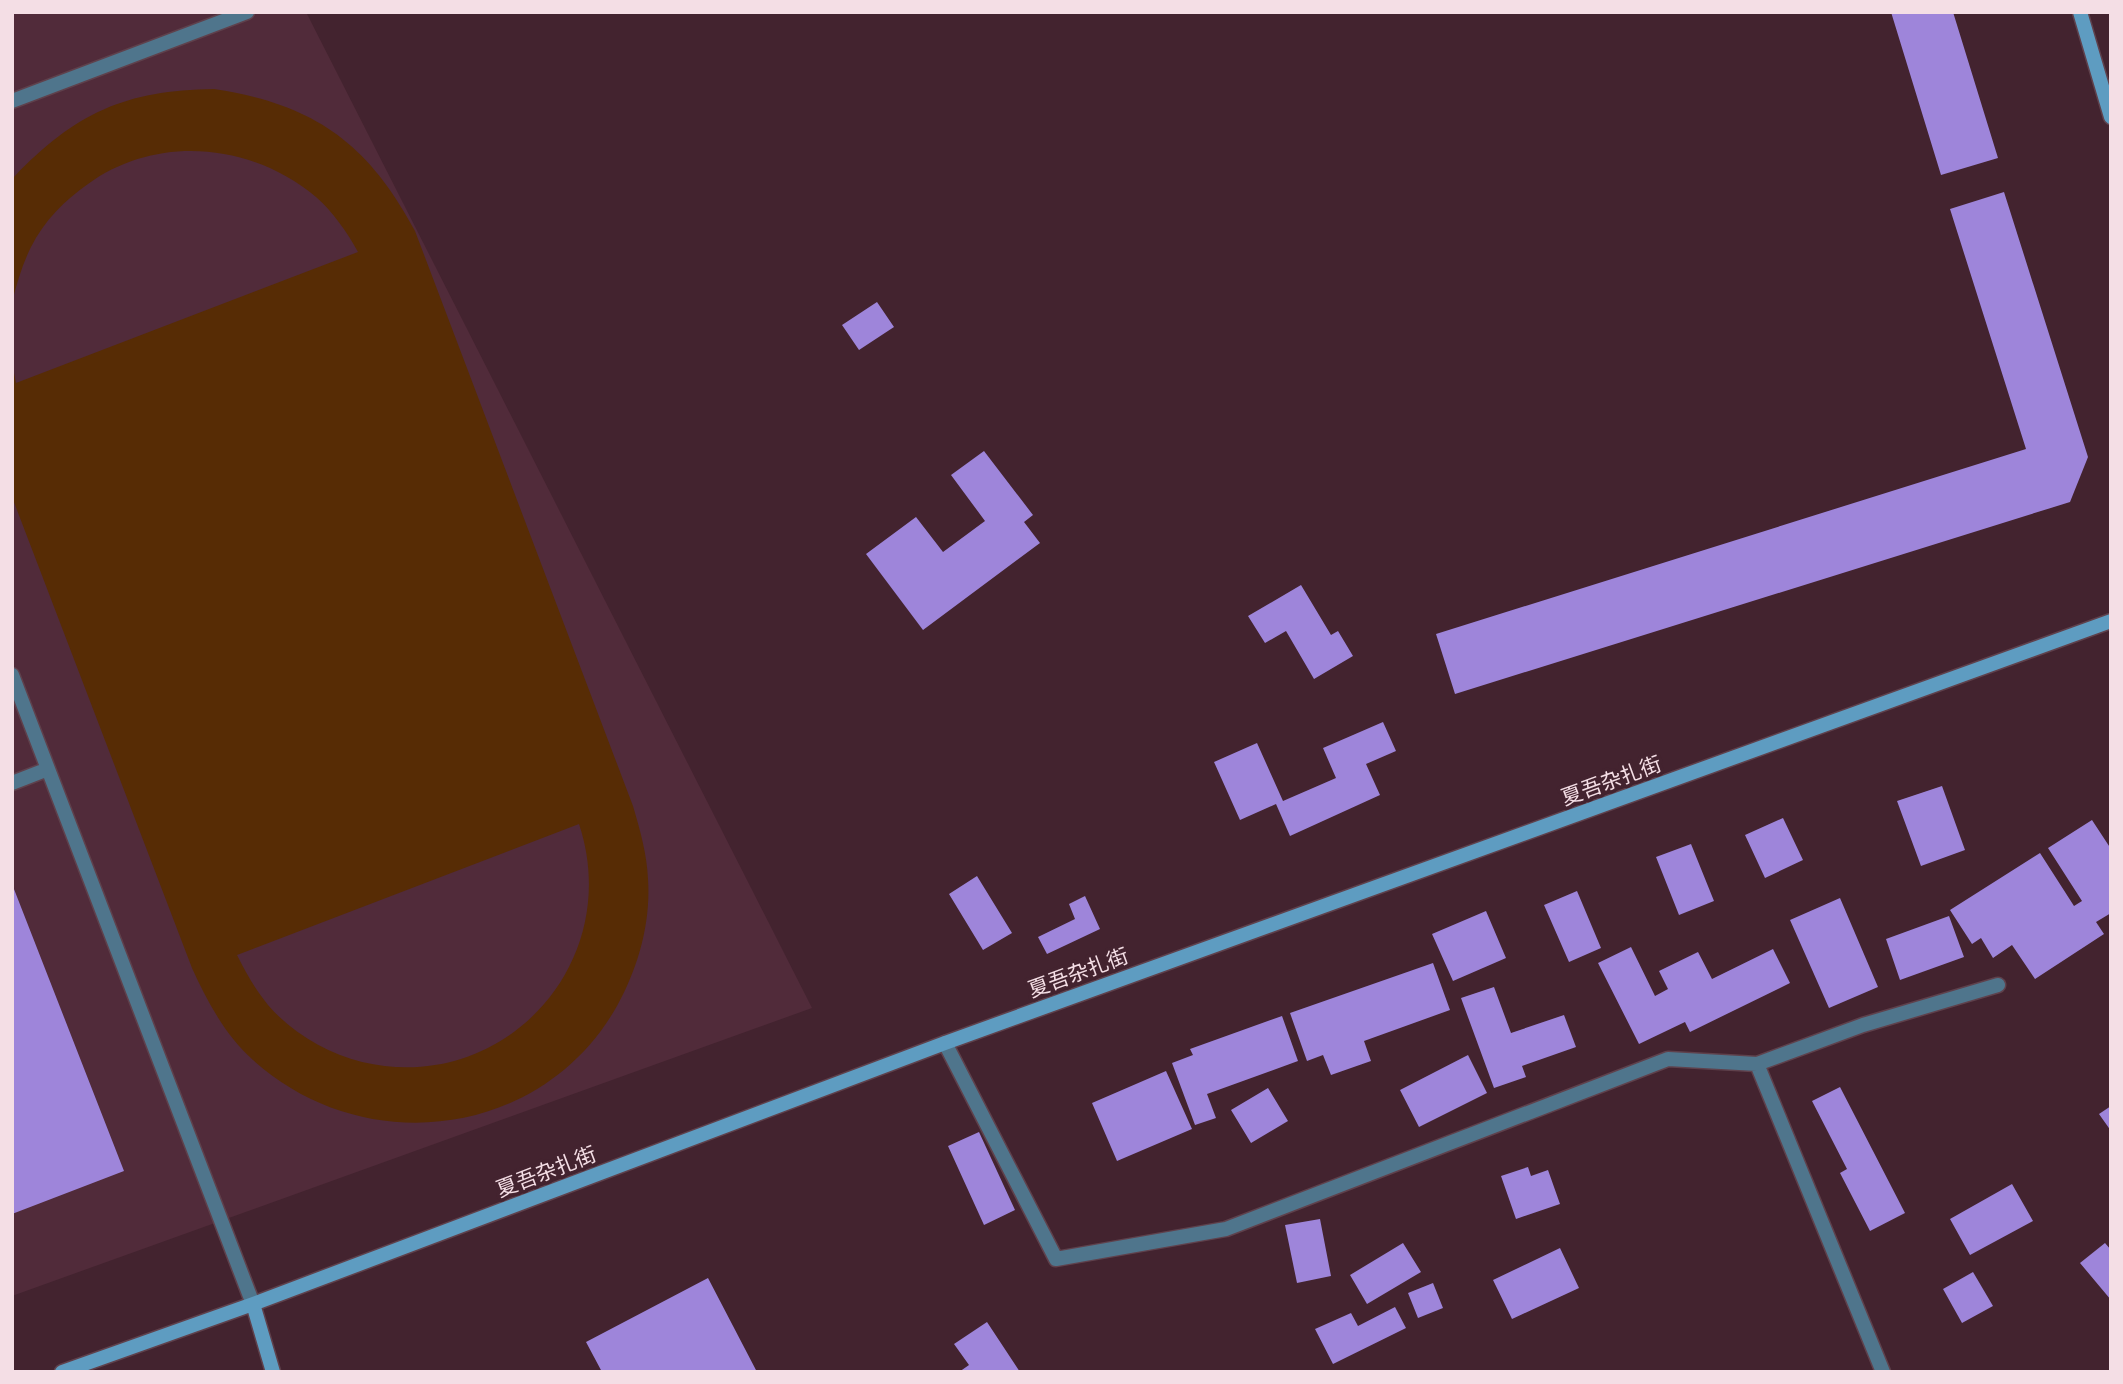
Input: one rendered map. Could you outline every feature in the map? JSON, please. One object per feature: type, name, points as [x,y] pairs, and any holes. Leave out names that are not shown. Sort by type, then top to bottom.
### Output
[{"type":"main road","points":[[2080,12],[2111,117]]},
{"type":"main road","name":"夏吾杂扎街","points":[[62,1372],[253,1304],[945,1042],[2111,621]]},
{"type":"main road","points":[[253,1304],[273,1372]]},
{"type":"street","points":[[12,101],[247,12]]},
{"type":"street","points":[[12,675],[253,1304]]},
{"type":"street","points":[[12,783],[48,769]]},
{"type":"street","points":[[945,1042],[1056,1259],[1226,1230],[1668,1059],[1757,1064],[1863,1025],[1998,985]]},
{"type":"street","points":[[1757,1064],[1882,1372]]},
{"type":"shaded area","points":[[12,12],[306,12],[812,1008],[12,1296]]},
{"type":"shaded area","points":[[214,89],[249,96],[309,117],[357,151],[397,200],[415,231],[633,806],[645,851],[648,896],[642,945],[624,991],[617,1006],[584,1051],[544,1085],[498,1108],[448,1120],[397,1122],[346,1112],[297,1092],[253,1060],[225,1029],[192,968],[12,497],[12,363],[16,383],[358,252],[328,209],[291,179],[263,165],[234,156],[204,151],[174,152],[144,157],[115,168],[88,184],[63,204],[42,228],[31,247],[12,302],[12,179],[59,136],[104,109],[128,100],[183,90]],"holes":[[[579,824],[589,875],[584,924],[568,969],[541,1007],[505,1038],[462,1059],[414,1067],[362,1062],[323,1047],[299,1033],[277,1015],[251,981],[237,955]]]},
{"type":"building","points":[[1891,12],[1953,12],[1998,158],[1941,175]]},
{"type":"building","points":[[2004,192],[2088,457],[2070,502],[1455,694],[1436,634],[2026,449],[1950,209]]},
{"type":"building","points":[[877,302],[894,327],[859,350],[842,325]]},
{"type":"building","points":[[984,451],[1033,515],[1024,522],[1040,543],[923,630],[866,554],[916,517],[943,552],[985,521],[951,475]]},
{"type":"building","points":[[1301,585],[1331,635],[1338,631],[1353,656],[1314,679],[1286,631],[1265,643],[1248,616]]},
{"type":"building","points":[[1383,722],[1396,751],[1366,764],[1380,795],[1290,836],[1276,804],[1240,820],[1214,762],[1257,743],[1283,801],[1336,778],[1323,748]]},
{"type":"building","points":[[1942,786],[1965,850],[1921,866],[1897,801]]},
{"type":"building","points":[[1783,818],[1803,860],[1765,878],[1745,835]]},
{"type":"building","points":[[2092,820],[2111,849],[2111,913],[2096,922],[2104,934],[2035,979],[2012,945],[1993,958],[1981,938],[1972,944],[1950,910],[2040,853],[2074,906],[2082,901],[2048,848]]},
{"type":"building","points":[[1691,844],[1714,901],[1679,915],[1656,857]]},
{"type":"building","points":[[977,876],[1012,933],[983,950],[949,894]]},
{"type":"building","points":[[12,884],[124,1171],[12,1214]]},
{"type":"building","points":[[1577,891],[1601,948],[1569,962],[1544,905]]},
{"type":"building","points":[[1085,896],[1100,929],[1047,954],[1038,937],[1075,919],[1069,904]]},
{"type":"building","points":[[1840,898],[1878,987],[1829,1008],[1790,920]]},
{"type":"building","points":[[1486,911],[1506,958],[1453,981],[1432,934]]},
{"type":"building","points":[[1949,916],[1964,957],[1900,980],[1886,939]]},
{"type":"building","points":[[1631,947],[1655,996],[1668,989],[1659,971],[1698,952],[1712,979],[1773,949],[1790,983],[1690,1032],[1685,1022],[1639,1044],[1598,963]]},
{"type":"building","points":[[1433,963],[1450,1010],[1364,1041],[1371,1061],[1331,1075],[1323,1055],[1307,1061],[1290,1013]]},
{"type":"building","points":[[1494,987],[1511,1033],[1564,1015],[1576,1047],[1522,1066],[1526,1077],[1494,1088],[1461,998]]},
{"type":"building","points":[[1282,1016],[1298,1061],[1207,1094],[1216,1118],[1195,1125],[1172,1063],[1193,1055],[1190,1049]]},
{"type":"building","points":[[1468,1055],[1487,1093],[1419,1127],[1400,1090]]},
{"type":"building","points":[[1166,1071],[1192,1129],[1117,1161],[1092,1103]]},
{"type":"building","points":[[1840,1087],[1905,1213],[1870,1231],[1840,1173],[1847,1169],[1812,1101]]},
{"type":"building","points":[[1268,1088],[1288,1121],[1251,1143],[1231,1110]]},
{"type":"building","points":[[2111,1106],[2111,1131],[2099,1114]]},
{"type":"building","points":[[979,1132],[1015,1210],[984,1225],[948,1146]]},
{"type":"building","points":[[1528,1167],[1531,1176],[1548,1170],[1560,1204],[1516,1219],[1501,1176]]},
{"type":"building","points":[[2012,1184],[2033,1221],[1970,1255],[1950,1219]]},
{"type":"building","points":[[1320,1219],[1331,1276],[1297,1283],[1285,1225]]},
{"type":"building","points":[[1403,1243],[1421,1272],[1367,1304],[1350,1275]]},
{"type":"building","points":[[2105,1243],[2111,1250],[2111,1300],[2080,1263]]},
{"type":"building","points":[[1560,1248],[1579,1288],[1512,1319],[1493,1280]]},
{"type":"building","points":[[1973,1272],[1993,1306],[1962,1323],[1943,1289]]},
{"type":"building","points":[[708,1278],[757,1372],[602,1372],[586,1342]]},
{"type":"building","points":[[1433,1283],[1443,1308],[1418,1318],[1408,1293]]},
{"type":"building","points":[[1395,1307],[1406,1328],[1333,1364],[1315,1329],[1351,1313],[1358,1326]]},
{"type":"building","points":[[987,1322],[1020,1372],[959,1372],[969,1365],[954,1344]]}]
